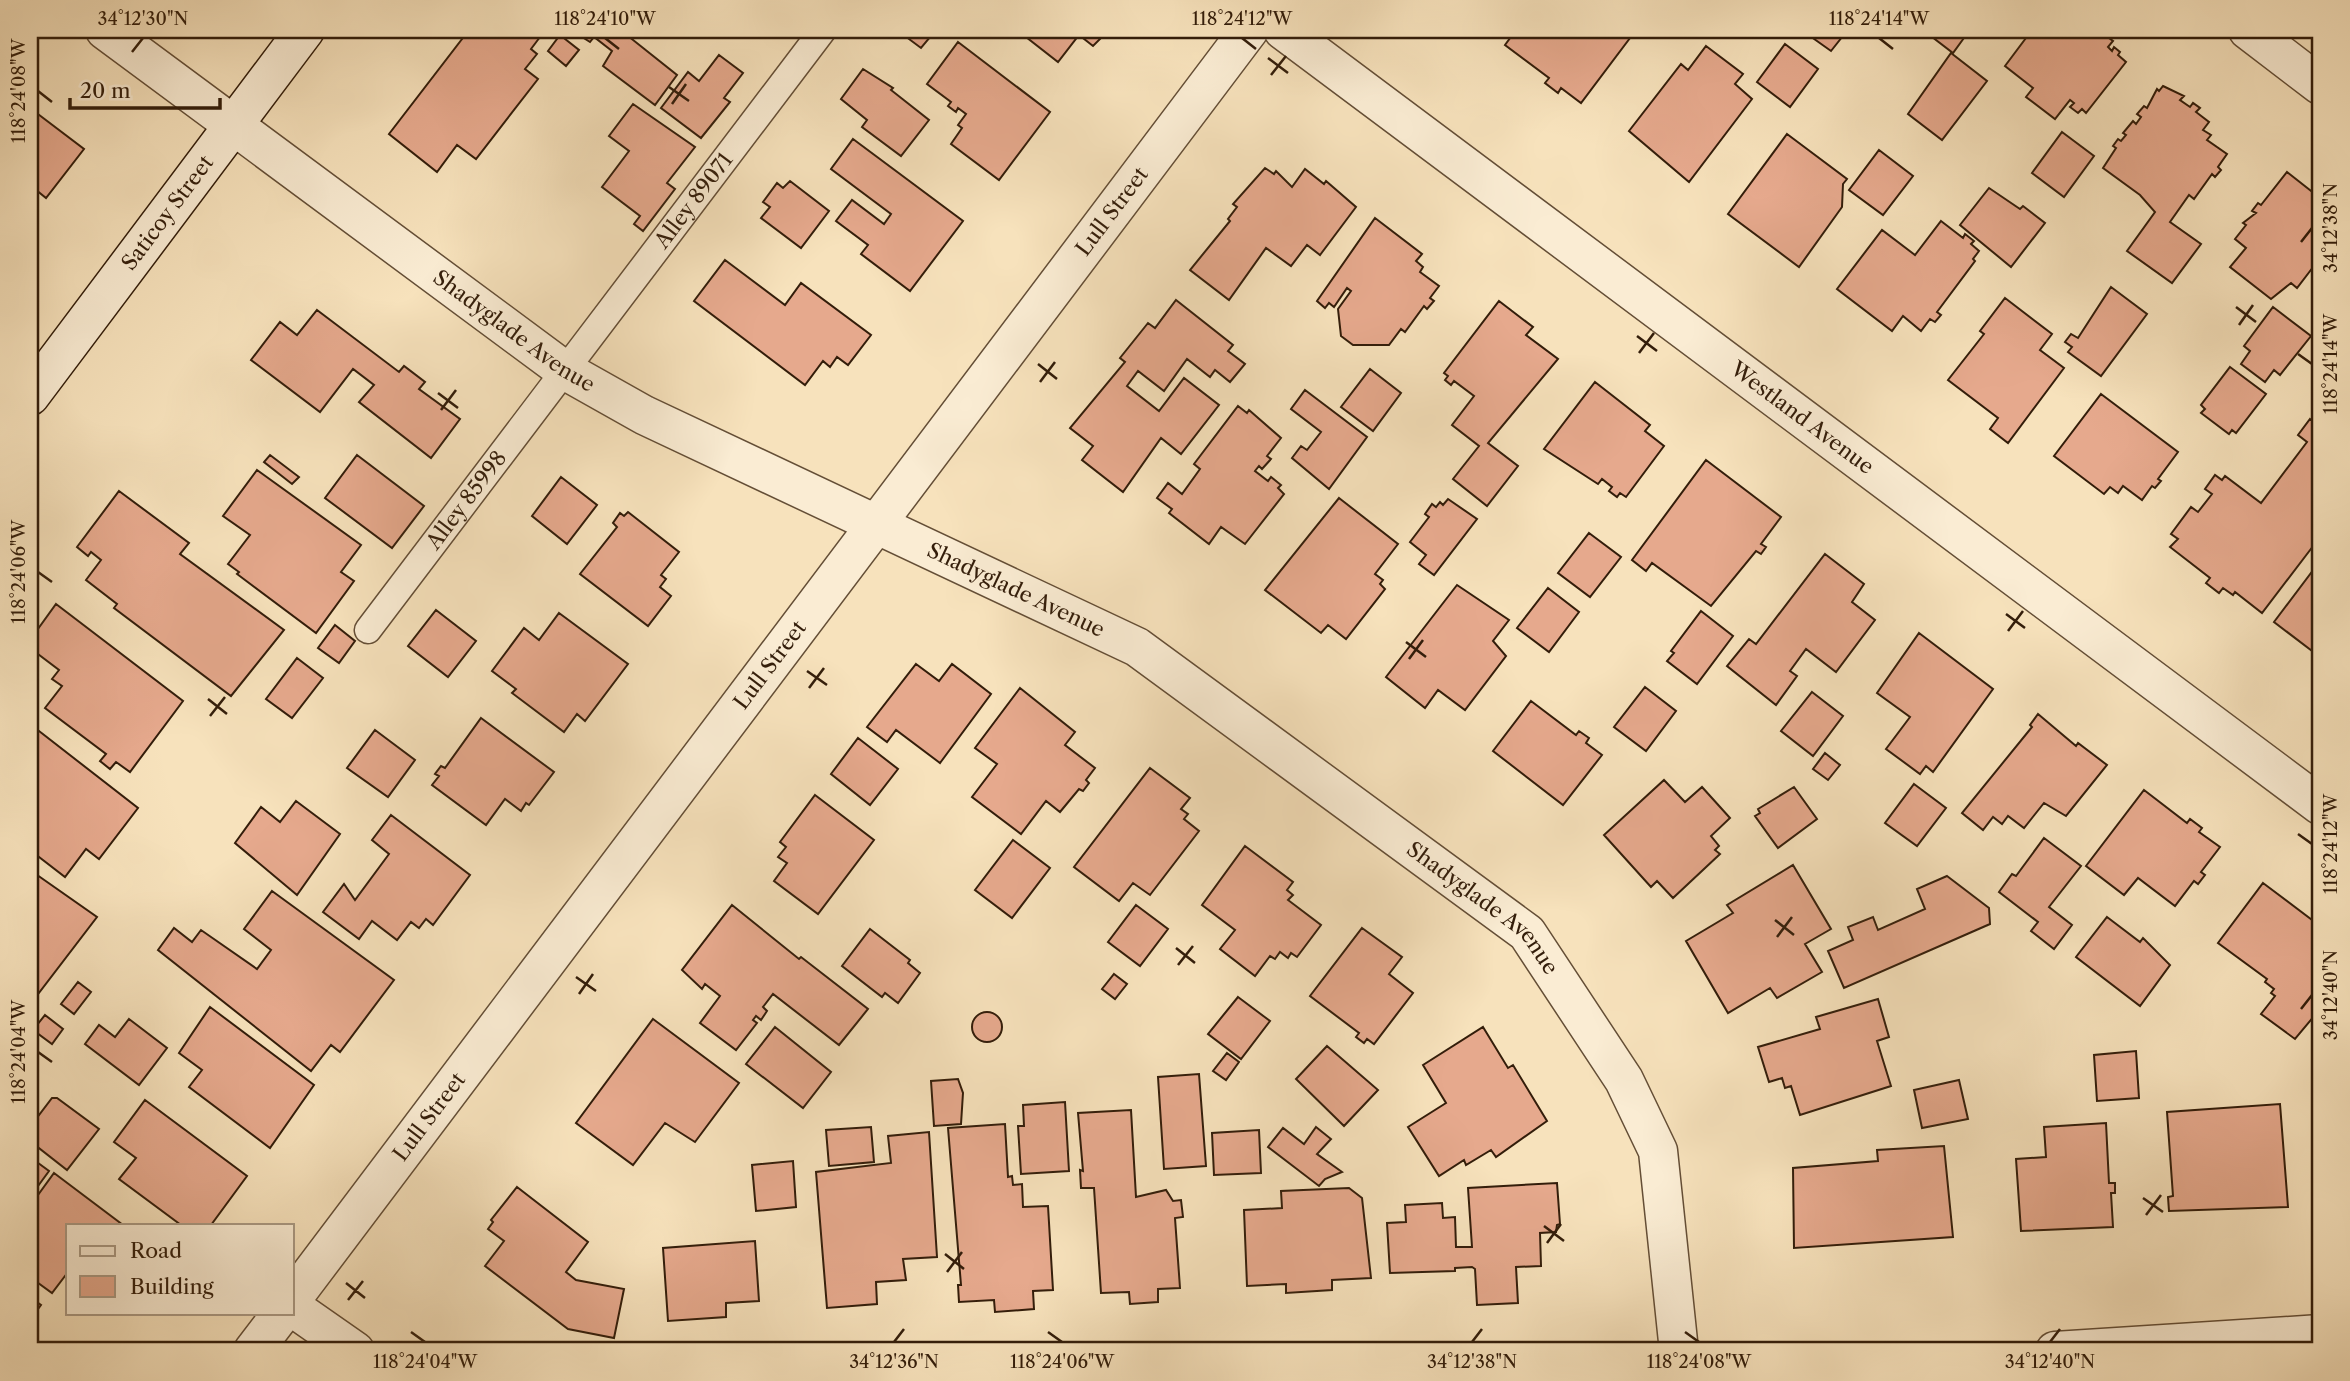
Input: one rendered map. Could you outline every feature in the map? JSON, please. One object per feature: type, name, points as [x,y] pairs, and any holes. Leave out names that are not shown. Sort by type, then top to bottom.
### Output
[{"type":"street","name":"Shadyglade Avenue","points":[[106,30],[564,370],[644,415],[1137,647],[1527,933],[1580,1010],[1623,1080],[1658,1151],[1679,1351]]},
{"type":"street","name":"Saticoy Street","points":[[30,396],[305,30]]},
{"type":"street","name":"Lull Street","points":[[294,1296],[1249,30]]},
{"type":"street","name":"Westland Avenue","points":[[1283,30],[2320,805]]},
{"type":"street","points":[[2248,30],[2320,85]]},
{"type":"street","points":[[294,1308],[355,1351]]},
{"type":"street","points":[[253,1351],[281,1314]]},
{"type":"street","points":[[2055,1351],[2320,1334]]},
{"type":"lane","name":"Alley 89071","points":[[564,370],[823,30]]},
{"type":"lane","name":"Alley 85998","points":[[368,630],[564,370]]},
{"type":"building","points":[[469,30],[539,30],[543,33],[531,49],[537,54],[525,69],[538,79],[476,159],[457,145],[437,172],[389,134]]},
{"type":"building","points":[[571,30],[625,30],[623,32],[677,75],[655,105],[603,66],[612,51],[594,37],[590,42]]},
{"type":"building","points":[[897,30],[936,30],[921,48]]},
{"type":"building","points":[[1017,30],[1109,30],[1093,46],[1079,35],[1058,62]]},
{"type":"building","points":[[1516,30],[1636,30],[1581,103],[1561,88],[1558,93],[1545,83],[1549,78],[1505,45]]},
{"type":"building","points":[[1814,30],[1846,32],[1831,51],[1810,36]]},
{"type":"building","points":[[1923,30],[1979,30],[1975,35],[1969,31],[1953,53]]},
{"type":"building","points":[[2032,30],[2098,30],[2113,41],[2108,47],[2112,51],[2114,47],[2120,52],[2118,55],[2126,62],[2086,113],[2082,109],[2078,113],[2070,107],[2074,103],[2070,100],[2055,119],[2026,97],[2033,88],[2005,66]]},
{"type":"building","points":[[560,35],[579,50],[566,66],[548,51]]},
{"type":"building","points":[[958,42],[1050,112],[999,180],[951,144],[962,128],[958,125],[966,114],[958,108],[956,112],[948,106],[951,102],[927,84]]},
{"type":"building","points":[[1785,44],[1818,69],[1790,107],[1757,82]]},
{"type":"building","points":[[1706,46],[1743,74],[1735,84],[1752,99],[1689,182],[1629,131],[1681,64],[1688,70]]},
{"type":"building","points":[[1951,53],[1987,81],[1942,140],[1908,114]]},
{"type":"building","points":[[719,55],[743,73],[724,98],[730,102],[701,138],[661,108],[688,72],[699,81]]},
{"type":"building","points":[[863,69],[893,88],[891,90],[929,120],[901,156],[862,127],[867,120],[841,99]]},
{"type":"building","points":[[2163,86],[2184,96],[2180,100],[2190,107],[2193,103],[2200,108],[2196,112],[2209,122],[2203,130],[2211,135],[2207,140],[2227,154],[2218,167],[2221,170],[2215,177],[2212,174],[2194,199],[2189,195],[2170,222],[2201,244],[2172,283],[2127,251],[2155,212],[2140,195],[2103,168],[2116,148],[2113,146],[2118,139],[2121,141],[2126,135],[2123,133],[2133,121],[2136,124],[2141,117],[2137,114],[2144,106],[2147,108],[2157,89],[2159,91]]},
{"type":"building","points":[[633,104],[695,147],[667,183],[675,189],[643,231],[634,224],[640,216],[602,187],[629,151],[609,136]]},
{"type":"building","points":[[30,108],[84,149],[46,198],[30,185]]},
{"type":"building","points":[[2062,132],[2094,156],[2064,197],[2032,173]]},
{"type":"building","points":[[1787,134],[1847,179],[1843,184],[1842,207],[1799,267],[1728,214]]},
{"type":"building","points":[[853,139],[963,221],[910,291],[861,254],[868,245],[836,221],[852,200],[884,224],[891,214],[831,169]]},
{"type":"building","points":[[1879,150],[1913,176],[1883,215],[1849,190]]},
{"type":"building","points":[[1265,168],[1274,174],[1276,171],[1292,187],[1305,169],[1324,184],[1326,181],[1356,207],[1320,255],[1307,245],[1291,266],[1266,248],[1229,300],[1190,270],[1230,221],[1228,219],[1237,207],[1233,204]]},
{"type":"building","points":[[2287,172],[2320,198],[2320,207],[2313,217],[2320,223],[2320,258],[2297,288],[2291,283],[2271,299],[2230,267],[2246,248],[2235,239],[2246,225],[2243,223],[2256,213],[2252,211],[2258,203],[2261,205]]},
{"type":"building","points":[[790,181],[829,211],[801,248],[761,218],[770,207],[763,202],[777,183],[783,188]]},
{"type":"building","points":[[1989,188],[2020,209],[2023,206],[2045,223],[2011,267],[1960,225]]},
{"type":"building","points":[[1375,218],[1422,254],[1416,261],[1423,267],[1420,272],[1439,286],[1430,298],[1434,301],[1427,309],[1424,306],[1405,332],[1401,329],[1389,345],[1353,345],[1341,336],[1338,309],[1351,291],[1347,288],[1334,307],[1329,303],[1325,308],[1317,301]]},
{"type":"building","points":[[1941,221],[1963,238],[1965,234],[1974,241],[1971,244],[1979,251],[1973,259],[1975,261],[1937,312],[1941,315],[1935,322],[1930,319],[1921,331],[1903,316],[1892,331],[1837,289],[1882,230],[1915,255]]},
{"type":"building","points":[[725,260],[785,305],[801,283],[871,335],[848,365],[837,357],[830,367],[823,361],[805,385],[694,301]]},
{"type":"building","points":[[2111,287],[2147,314],[2101,376],[2068,352],[2072,347],[2065,342],[2071,334],[2078,338]]},
{"type":"building","points":[[2005,298],[2052,334],[2040,350],[2064,368],[2008,443],[1990,429],[1998,418],[1948,380],[1984,334],[1980,331]]},
{"type":"building","points":[[1176,300],[1233,345],[1228,351],[1245,364],[1230,382],[1215,370],[1210,377],[1187,359],[1164,391],[1138,371],[1127,386],[1159,411],[1184,378],[1219,405],[1181,454],[1161,438],[1123,492],[1082,460],[1093,446],[1070,428],[1125,362],[1120,358],[1148,323],[1155,328]]},
{"type":"building","points":[[1499,301],[1533,327],[1526,335],[1558,359],[1488,443],[1518,466],[1487,506],[1453,479],[1479,446],[1452,425],[1474,396],[1454,381],[1451,385],[1445,380],[1448,376],[1444,373]]},
{"type":"building","points":[[2273,307],[2311,336],[2280,375],[2274,370],[2265,382],[2241,364],[2250,351],[2244,346]]},
{"type":"building","points":[[317,310],[399,372],[404,366],[425,382],[419,389],[460,419],[431,458],[359,402],[374,385],[353,369],[320,412],[251,360],[280,322],[297,335]]},
{"type":"building","points":[[2230,367],[2266,394],[2236,433],[2232,430],[2229,434],[2201,413],[2205,409],[2201,405]]},
{"type":"building","points":[[1370,369],[1401,393],[1373,431],[1341,407]]},
{"type":"building","points":[[1595,382],[1650,425],[1645,431],[1664,446],[1626,497],[1620,493],[1617,497],[1609,491],[1612,487],[1602,479],[1598,484],[1544,449]]},
{"type":"building","points":[[1305,390],[1367,437],[1329,489],[1292,458],[1301,446],[1307,450],[1321,432],[1291,409]]},
{"type":"building","points":[[2101,394],[2178,452],[2158,479],[2161,481],[2155,488],[2152,486],[2142,500],[2123,486],[2118,493],[2110,487],[2104,494],[2054,456]]},
{"type":"building","points":[[1238,406],[1247,413],[1249,410],[1281,438],[1267,456],[1271,459],[1262,469],[1259,466],[1255,471],[1268,481],[1271,477],[1281,485],[1278,488],[1284,494],[1245,544],[1221,527],[1209,544],[1169,513],[1172,509],[1157,498],[1168,483],[1182,494],[1200,469],[1194,464]]},
{"type":"building","points":[[2310,419],[2320,427],[2320,537],[2262,613],[2235,592],[2233,595],[2223,588],[2219,593],[2206,583],[2210,578],[2170,547],[2178,539],[2171,534],[2191,507],[2198,512],[2212,494],[2205,489],[2215,475],[2222,480],[2225,476],[2261,503],[2307,442],[2298,435]]},
{"type":"building","points":[[270,455],[299,477],[292,484],[264,462]]},
{"type":"building","points":[[357,455],[424,506],[392,548],[325,498]]},
{"type":"building","points":[[1706,460],[1781,517],[1761,544],[1766,547],[1761,554],[1756,551],[1711,606],[1652,563],[1646,571],[1632,560]]},
{"type":"building","points":[[257,470],[361,545],[341,572],[354,581],[316,633],[237,574],[239,572],[228,564],[250,535],[223,516]]},
{"type":"building","points":[[561,477],[597,505],[567,544],[532,516]]},
{"type":"building","points":[[119,491],[189,543],[180,554],[284,630],[231,696],[114,608],[117,604],[86,580],[101,560],[91,552],[88,556],[77,547]]},
{"type":"building","points":[[1339,498],[1398,544],[1375,574],[1383,580],[1380,584],[1385,589],[1346,639],[1328,625],[1321,633],[1265,590]]},
{"type":"building","points":[[1448,499],[1477,519],[1434,575],[1419,564],[1426,555],[1410,542],[1429,517],[1425,514],[1432,504],[1436,507],[1440,502],[1443,505]]},
{"type":"building","points":[[628,512],[679,552],[661,575],[666,579],[660,587],[671,596],[648,626],[580,574],[617,527],[613,523],[620,513],[624,516]]},
{"type":"building","points":[[1589,533],[1621,557],[1590,597],[1558,573]]},
{"type":"building","points":[[1825,554],[1864,584],[1852,602],[1875,620],[1836,672],[1806,649],[1790,671],[1797,676],[1776,705],[1727,666],[1749,639],[1756,644]]},
{"type":"building","points":[[2320,561],[2320,657],[2274,622]]},
{"type":"building","points":[[1457,585],[1509,620],[1493,641],[1506,656],[1465,710],[1438,690],[1425,708],[1386,677]]},
{"type":"building","points":[[1548,588],[1579,612],[1549,652],[1517,628]]},
{"type":"building","points":[[56,604],[183,701],[130,772],[116,762],[110,769],[100,761],[106,754],[45,708],[62,686],[52,679],[59,670],[30,648],[30,640]]},
{"type":"building","points":[[436,610],[476,641],[448,677],[408,646]]},
{"type":"building","points":[[1701,611],[1733,636],[1697,684],[1667,661],[1674,653],[1671,651]]},
{"type":"building","points":[[559,613],[628,664],[585,721],[577,714],[564,732],[512,693],[516,689],[492,671],[524,628],[539,640]]},
{"type":"building","points":[[335,625],[355,641],[339,663],[318,648]]},
{"type":"building","points":[[1919,633],[1993,689],[1933,772],[1926,766],[1920,774],[1886,749],[1910,717],[1877,693]]},
{"type":"building","points":[[297,658],[323,678],[292,718],[266,699]]},
{"type":"building","points":[[916,664],[939,681],[952,664],[991,694],[940,763],[896,730],[887,742],[867,727]]},
{"type":"building","points":[[1645,687],[1676,711],[1646,751],[1614,727]]},
{"type":"building","points":[[1020,688],[1075,732],[1065,745],[1095,768],[1086,780],[1089,783],[1083,791],[1079,789],[1060,812],[1046,801],[1021,834],[972,797],[997,764],[975,748]]},
{"type":"building","points":[[1812,692],[1843,716],[1813,756],[1781,731]]},
{"type":"building","points":[[1531,701],[1576,735],[1579,731],[1589,738],[1586,743],[1602,755],[1563,805],[1493,751]]},
{"type":"building","points":[[2038,714],[2076,746],[2078,743],[2107,765],[2066,816],[2044,803],[2024,828],[2008,816],[2002,824],[1993,817],[1983,830],[1962,813],[2032,727],[2030,725]]},
{"type":"building","points":[[481,718],[554,772],[529,805],[526,803],[521,811],[505,799],[486,825],[432,785],[439,776],[435,774],[441,766],[445,768]]},
{"type":"building","points":[[30,724],[138,808],[99,859],[86,849],[65,877],[30,850]]},
{"type":"building","points":[[375,730],[415,760],[388,797],[347,768]]},
{"type":"building","points":[[858,738],[898,769],[870,805],[831,774]]},
{"type":"building","points":[[1825,753],[1840,765],[1828,780],[1813,769]]},
{"type":"building","points":[[1150,768],[1190,798],[1181,809],[1188,814],[1184,819],[1199,831],[1150,895],[1133,883],[1119,901],[1074,867]]},
{"type":"building","points":[[1664,780],[1685,802],[1702,787],[1730,818],[1711,836],[1719,846],[1715,850],[1720,854],[1673,898],[1657,881],[1651,887],[1604,835]]},
{"type":"building","points":[[1914,784],[1946,808],[1917,846],[1885,823]]},
{"type":"building","points":[[1794,787],[1817,819],[1778,848],[1755,816],[1760,813],[1758,809]]},
{"type":"building","points":[[2144,790],[2187,823],[2190,819],[2202,828],[2199,832],[2220,847],[2201,872],[2205,875],[2198,884],[2194,881],[2175,906],[2138,878],[2124,895],[2086,866]]},
{"type":"building","points":[[815,795],[874,840],[818,914],[774,881],[787,863],[778,857],[786,847],[780,842]]},
{"type":"building","points":[[296,801],[340,834],[297,895],[235,843],[261,807],[280,822]]},
{"type":"building","points":[[391,815],[470,875],[433,925],[426,919],[419,928],[411,922],[397,940],[372,921],[359,939],[323,912],[344,884],[355,900],[389,854],[372,840]]},
{"type":"building","points":[[2044,838],[2081,866],[2049,907],[2072,925],[2054,949],[2031,931],[2038,922],[1999,892],[2012,874],[2016,876]]},
{"type":"building","points":[[1013,840],[1050,868],[1012,918],[975,890]]},
{"type":"building","points":[[1245,846],[1293,882],[1287,890],[1293,895],[1288,900],[1321,925],[1297,957],[1291,953],[1288,958],[1280,952],[1275,959],[1270,956],[1255,976],[1220,949],[1235,930],[1202,905]]},
{"type":"building","points":[[1793,865],[1831,929],[1805,944],[1822,972],[1777,998],[1770,988],[1728,1013],[1686,941],[1733,913],[1727,905]]},
{"type":"building","points":[[30,870],[97,917],[35,998],[30,994]]},
{"type":"building","points":[[1947,876],[1989,908],[1990,924],[1844,988],[1828,951],[1853,940],[1848,927],[1873,917],[1878,930],[1925,909],[1917,889]]},
{"type":"building","points":[[2263,883],[2320,926],[2320,1009],[2295,1039],[2261,1014],[2275,996],[2271,993],[2274,989],[2265,982],[2267,979],[2218,943]]},
{"type":"building","points":[[272,891],[394,980],[340,1052],[331,1045],[311,1071],[158,950],[174,928],[192,942],[201,930],[257,969],[271,950],[244,929]]},
{"type":"building","points":[[732,905],[799,959],[801,957],[868,1009],[839,1045],[773,994],[763,1007],[767,1011],[761,1020],[756,1016],[753,1020],[757,1023],[736,1050],[700,1023],[720,996],[705,984],[702,989],[682,970]]},
{"type":"building","points":[[1136,905],[1168,929],[1140,966],[1108,942]]},
{"type":"building","points":[[2107,917],[2140,942],[2143,938],[2170,965],[2140,1006],[2076,957]]},
{"type":"building","points":[[1362,928],[1402,957],[1389,974],[1413,993],[1374,1044],[1367,1039],[1364,1043],[1356,1037],[1359,1033],[1310,996]]},
{"type":"building","points":[[870,929],[910,960],[908,963],[920,973],[898,1003],[885,993],[882,997],[842,966]]},
{"type":"building","points":[[1114,974],[1127,984],[1115,999],[1102,989]]},
{"type":"building","points":[[78,982],[91,992],[74,1014],[61,1004]]},
{"type":"building","points":[[1238,997],[1270,1021],[1241,1059],[1208,1034]]},
{"type":"building","points":[[1878,999],[1889,1037],[1877,1041],[1891,1086],[1800,1115],[1791,1086],[1785,1088],[1782,1078],[1769,1082],[1758,1047],[1820,1029],[1816,1017]]},
{"type":"building","points":[[210,1007],[314,1085],[270,1148],[189,1087],[202,1070],[179,1053]]},
{"type":"building","points":[[987,1012],[997,1017],[1002,1027],[997,1037],[987,1042],[977,1037],[972,1027],[977,1017]]},
{"type":"building","points":[[45,1015],[63,1029],[52,1044],[33,1030]]},
{"type":"building","points":[[129,1019],[167,1048],[139,1085],[85,1044],[99,1025],[115,1037]]},
{"type":"building","points":[[653,1019],[739,1083],[695,1142],[665,1123],[633,1165],[576,1123]]},
{"type":"building","points":[[775,1027],[831,1072],[803,1108],[746,1064]]},
{"type":"building","points":[[1483,1027],[1508,1068],[1513,1065],[1547,1121],[1496,1157],[1491,1150],[1466,1165],[1464,1160],[1439,1176],[1408,1127],[1446,1103],[1423,1065]]},
{"type":"building","points":[[1327,1046],[1378,1090],[1344,1126],[1296,1079]]},
{"type":"building","points":[[2136,1051],[2139,1098],[2097,1101],[2094,1055]]},
{"type":"building","points":[[1227,1053],[1239,1062],[1226,1080],[1213,1071]]},
{"type":"building","points":[[1199,1074],[1206,1166],[1164,1169],[1158,1077]]},
{"type":"building","points":[[958,1079],[963,1093],[961,1124],[934,1126],[931,1081]]},
{"type":"building","points":[[1959,1080],[1968,1119],[1922,1128],[1914,1090]]},
{"type":"building","points":[[52,1098],[57,1098],[99,1129],[67,1170],[30,1141],[33,1130],[30,1127]]},
{"type":"building","points":[[145,1100],[247,1176],[212,1224],[180,1224],[119,1179],[136,1158],[114,1142]]},
{"type":"building","points":[[1065,1102],[1069,1171],[1021,1174],[1018,1126],[1024,1126],[1023,1105]]},
{"type":"building","points":[[2280,1104],[2288,1207],[2169,1211],[2168,1197],[2173,1196],[2167,1112]]},
{"type":"building","points":[[1131,1110],[1136,1197],[1166,1190],[1173,1201],[1181,1200],[1183,1217],[1175,1218],[1180,1288],[1158,1289],[1158,1302],[1130,1304],[1129,1292],[1101,1293],[1094,1188],[1081,1188],[1080,1170],[1083,1171],[1078,1113]]},
{"type":"building","points":[[2106,1123],[2109,1183],[2115,1183],[2115,1193],[2111,1193],[2113,1227],[2021,1231],[2016,1159],[2046,1157],[2044,1127]]},
{"type":"building","points":[[1005,1124],[1008,1177],[1012,1176],[1013,1185],[1022,1184],[1023,1207],[1048,1206],[1053,1290],[1033,1291],[1034,1309],[995,1312],[994,1300],[959,1302],[958,1285],[961,1285],[948,1128]]},
{"type":"building","points":[[871,1127],[874,1162],[829,1166],[826,1130]]},
{"type":"building","points":[[1316,1127],[1331,1139],[1317,1154],[1342,1172],[1325,1179],[1319,1186],[1268,1147],[1283,1128],[1304,1144]]},
{"type":"building","points":[[1259,1130],[1261,1173],[1214,1175],[1212,1133]]},
{"type":"building","points":[[929,1132],[937,1257],[903,1259],[906,1280],[876,1282],[877,1304],[827,1308],[816,1172],[891,1163],[888,1136]]},
{"type":"building","points":[[1944,1146],[1953,1237],[1794,1248],[1793,1168],[1878,1161],[1877,1150]]},
{"type":"building","points":[[30,1157],[49,1171],[30,1197]]},
{"type":"building","points":[[793,1161],[796,1207],[756,1211],[752,1165]]},
{"type":"building","points":[[54,1173],[122,1224],[66,1224],[66,1275],[52,1293],[30,1277],[30,1206]]},
{"type":"building","points":[[1557,1183],[1560,1224],[1557,1225],[1556,1232],[1540,1233],[1541,1266],[1516,1267],[1518,1303],[1477,1305],[1475,1269],[1472,1267],[1455,1268],[1455,1271],[1390,1273],[1387,1223],[1406,1222],[1405,1205],[1442,1203],[1443,1218],[1455,1217],[1456,1247],[1472,1247],[1468,1188]]},
{"type":"building","points":[[517,1187],[588,1242],[566,1272],[576,1280],[624,1289],[614,1338],[568,1329],[485,1266],[504,1241],[488,1229],[493,1222],[491,1220]]},
{"type":"building","points":[[1349,1188],[1362,1198],[1371,1278],[1332,1280],[1332,1290],[1286,1293],[1286,1284],[1247,1286],[1244,1210],[1282,1208],[1281,1191]]},
{"type":"building","points":[[755,1241],[759,1301],[726,1303],[726,1317],[668,1321],[663,1248]]},
{"type":"building","points":[[30,1297],[41,1305],[30,1320]]}]
